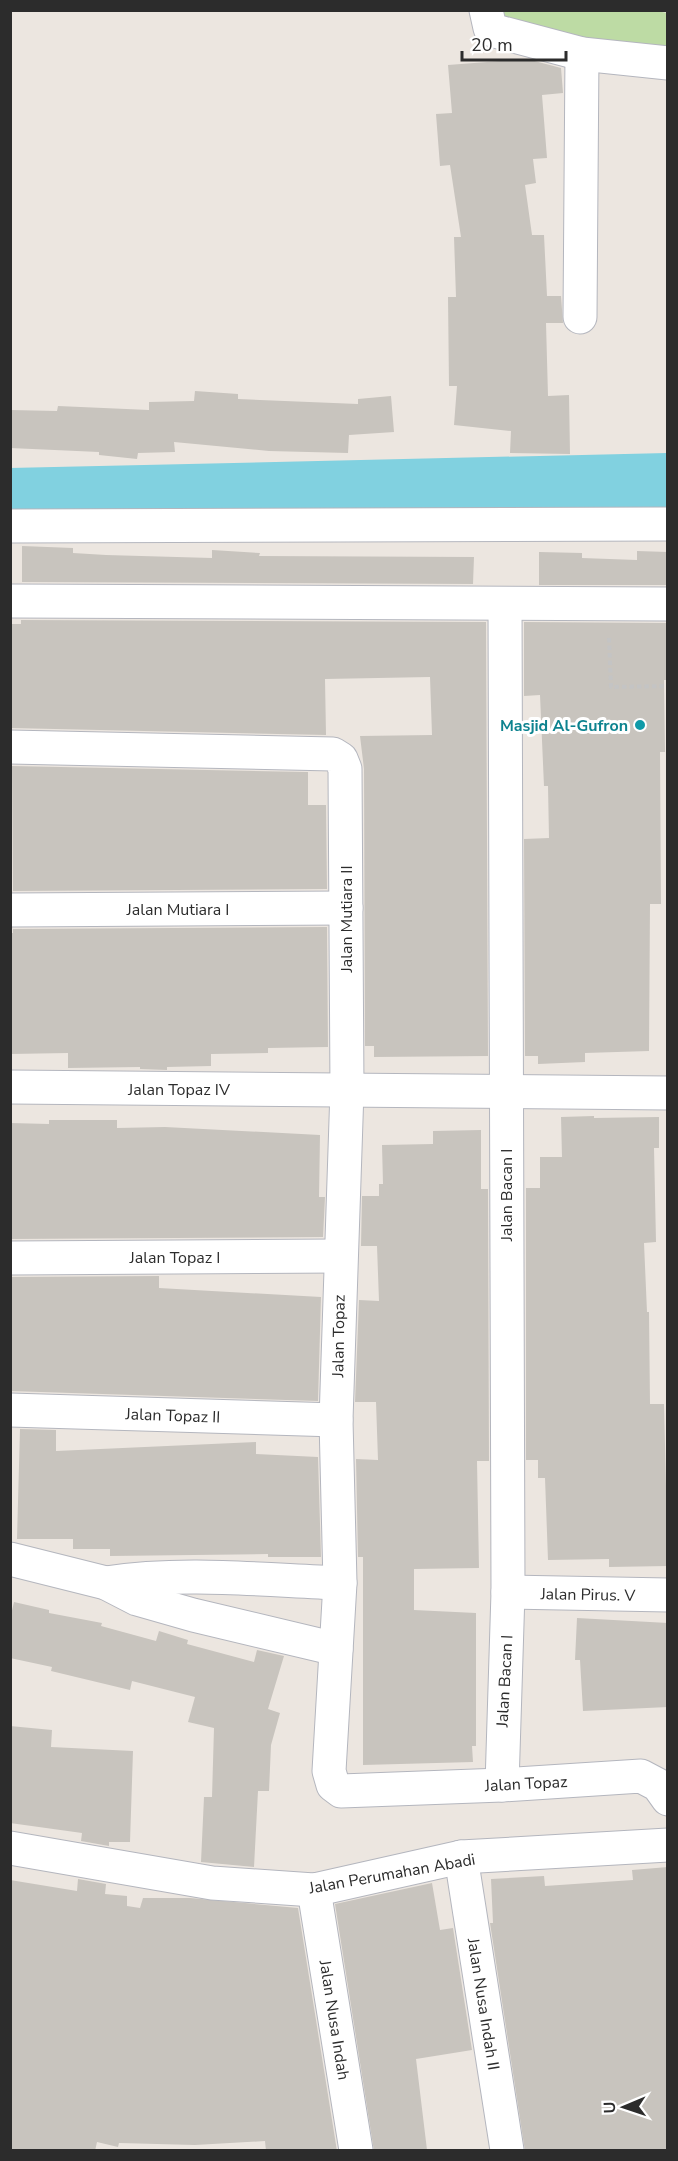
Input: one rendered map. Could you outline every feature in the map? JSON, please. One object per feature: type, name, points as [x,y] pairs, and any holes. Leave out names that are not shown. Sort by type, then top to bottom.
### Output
[{"type":"street","points":[[486,10],[490,28],[495,31],[582,54],[668,63]]},
{"type":"street","points":[[580,317],[582,54]]},
{"type":"street","points":[[10,526],[668,524]]},
{"type":"street","points":[[10,601],[668,604]]},
{"type":"street","name":"Jalan Bacan I","points":[[502,1785],[508,1592],[505,604]]},
{"type":"street","name":"Jalan Mutiara II","points":[[10,747],[333,754],[341,759],[345,769],[346,1090]]},
{"type":"street","name":"Jalan Mutiara I","points":[[10,910],[346,908]]},
{"type":"street","name":"Jalan Topaz IV","points":[[10,1087],[346,1090]]},
{"type":"street","points":[[346,1090],[668,1093]]},
{"type":"street","name":"Jalan Topaz","points":[[346,1090],[336,1420],[340,1582],[329,1771],[333,1785],[341,1791],[502,1785],[641,1776],[658,1785],[668,1799]]},
{"type":"street","name":"Jalan Topaz I","points":[[10,1258],[340,1256]]},
{"type":"street","name":"Jalan Topaz II","points":[[10,1410],[336,1420]]},
{"type":"street","points":[[10,1559],[106,1583],[137,1599],[336,1649]]},
{"type":"street","points":[[106,1583],[137,1578],[340,1582]]},
{"type":"street","name":"Jalan Pirus. V","points":[[508,1592],[668,1595]]},
{"type":"street","name":"Jalan Perumahan Abadi","points":[[10,1848],[212,1883],[314,1890],[461,1857],[668,1845]]},
{"type":"street","name":"Jalan Nusa Indah II","points":[[461,1857],[507,2151]]},
{"type":"street","name":"Jalan Nusa Indah","points":[[314,1890],[356,2151]]},
{"type":"path","points":[[607,604],[611,687],[668,686]]},
{"type":"green space","points":[[652,10],[667,13],[667,57],[499,24],[497,11]]},
{"type":"green space","points":[[667,484],[668,524],[11,526],[10,499]]},
{"type":"building","points":[[527,59],[561,68],[563,93],[542,95],[547,158],[533,159],[536,183],[525,185],[532,235],[544,235],[547,296],[561,296],[563,323],[546,323],[548,396],[569,395],[570,454],[510,453],[511,431],[454,425],[457,386],[449,386],[448,297],[456,297],[454,237],[461,237],[450,165],[440,166],[436,114],[452,113],[448,65]]},
{"type":"building","points":[[195,391],[238,394],[238,399],[358,404],[358,399],[391,396],[394,432],[349,435],[348,453],[269,451],[174,442],[175,452],[138,453],[137,459],[99,455],[99,452],[10,448],[10,410],[57,411],[58,406],[149,410],[149,402],[194,401]]},
{"type":"building","points":[[22,546],[73,548],[73,553],[212,558],[212,550],[260,553],[259,556],[474,557],[473,584],[22,582]]},
{"type":"building","points":[[637,551],[668,552],[668,585],[539,585],[539,552],[582,553],[582,558],[637,560]]},
{"type":"building","points":[[21,620],[486,622],[488,1056],[374,1057],[374,1046],[365,1046],[364,769],[360,736],[432,735],[430,677],[325,679],[326,735],[10,728],[10,624],[21,624]]},
{"type":"building","points":[[524,622],[668,623],[668,680],[664,680],[665,752],[660,752],[661,904],[650,904],[649,1051],[585,1053],[585,1062],[538,1064],[538,1056],[525,1056],[524,839],[549,838],[548,786],[544,786],[540,695],[524,696]]},
{"type":"building","points":[[12,766],[308,772],[308,805],[326,805],[327,889],[13,891]]},
{"type":"building","points":[[327,927],[328,1047],[268,1048],[268,1053],[211,1054],[211,1066],[167,1067],[167,1070],[140,1069],[140,1067],[68,1068],[68,1053],[10,1054],[11,933],[13,929]]},
{"type":"building","points":[[594,1116],[594,1118],[659,1117],[659,1148],[654,1148],[656,1242],[644,1243],[647,1312],[649,1312],[650,1404],[664,1404],[668,1566],[609,1567],[609,1559],[548,1560],[545,1478],[538,1478],[538,1460],[526,1460],[526,1188],[540,1188],[540,1157],[562,1157],[561,1117]]},
{"type":"building","points":[[49,1120],[117,1120],[117,1128],[165,1127],[320,1135],[319,1197],[325,1197],[323,1237],[11,1239],[10,1123],[49,1124]]},
{"type":"building","points":[[481,1130],[481,1189],[488,1189],[489,1461],[477,1461],[479,1568],[414,1569],[414,1610],[476,1613],[476,1746],[472,1746],[473,1762],[363,1765],[363,1557],[358,1557],[356,1459],[378,1460],[376,1402],[355,1402],[359,1300],[379,1301],[377,1246],[361,1246],[362,1196],[379,1196],[379,1184],[383,1184],[382,1145],[433,1144],[433,1131]]},
{"type":"building","points":[[159,1276],[159,1288],[321,1297],[318,1401],[10,1391],[12,1277]]},
{"type":"building","points":[[20,1429],[56,1430],[56,1451],[256,1442],[256,1454],[318,1457],[321,1557],[268,1557],[268,1554],[110,1556],[110,1549],[73,1549],[73,1539],[17,1539]]},
{"type":"building","points":[[14,1602],[49,1610],[49,1613],[102,1623],[101,1626],[156,1641],[159,1631],[188,1640],[187,1644],[254,1662],[257,1650],[284,1656],[268,1709],[280,1713],[271,1745],[269,1791],[258,1791],[254,1867],[201,1862],[204,1797],[212,1797],[214,1728],[188,1722],[195,1697],[132,1681],[130,1690],[51,1671],[52,1667],[10,1658],[10,1619]]},
{"type":"building","points":[[577,1618],[668,1623],[668,1707],[583,1711],[580,1660],[575,1660]]},
{"type":"building","points":[[10,1726],[52,1730],[51,1747],[133,1751],[130,1842],[109,1842],[109,1846],[81,1841],[82,1833],[10,1823]]},
{"type":"building","points":[[668,1867],[668,2151],[525,2151],[490,1923],[493,1923],[491,1879],[544,1876],[545,1886],[633,1880],[632,1870]]},
{"type":"building","points":[[78,1879],[106,1884],[105,1894],[127,1896],[127,1906],[140,1908],[143,1898],[190,1898],[298,1908],[337,2151],[266,2151],[265,2141],[195,2145],[119,2143],[118,2147],[97,2142],[95,2151],[10,2151],[10,1880],[77,1891]]},
{"type":"building","points":[[432,1883],[440,1930],[453,1928],[472,2050],[416,2059],[427,2150],[374,2151],[335,1904]]},
{"type":"waterway","points":[[10,499],[668,484]]},
{"type":"place","name":"Masjid Al-Gufron","points":[[640,725]]}]
